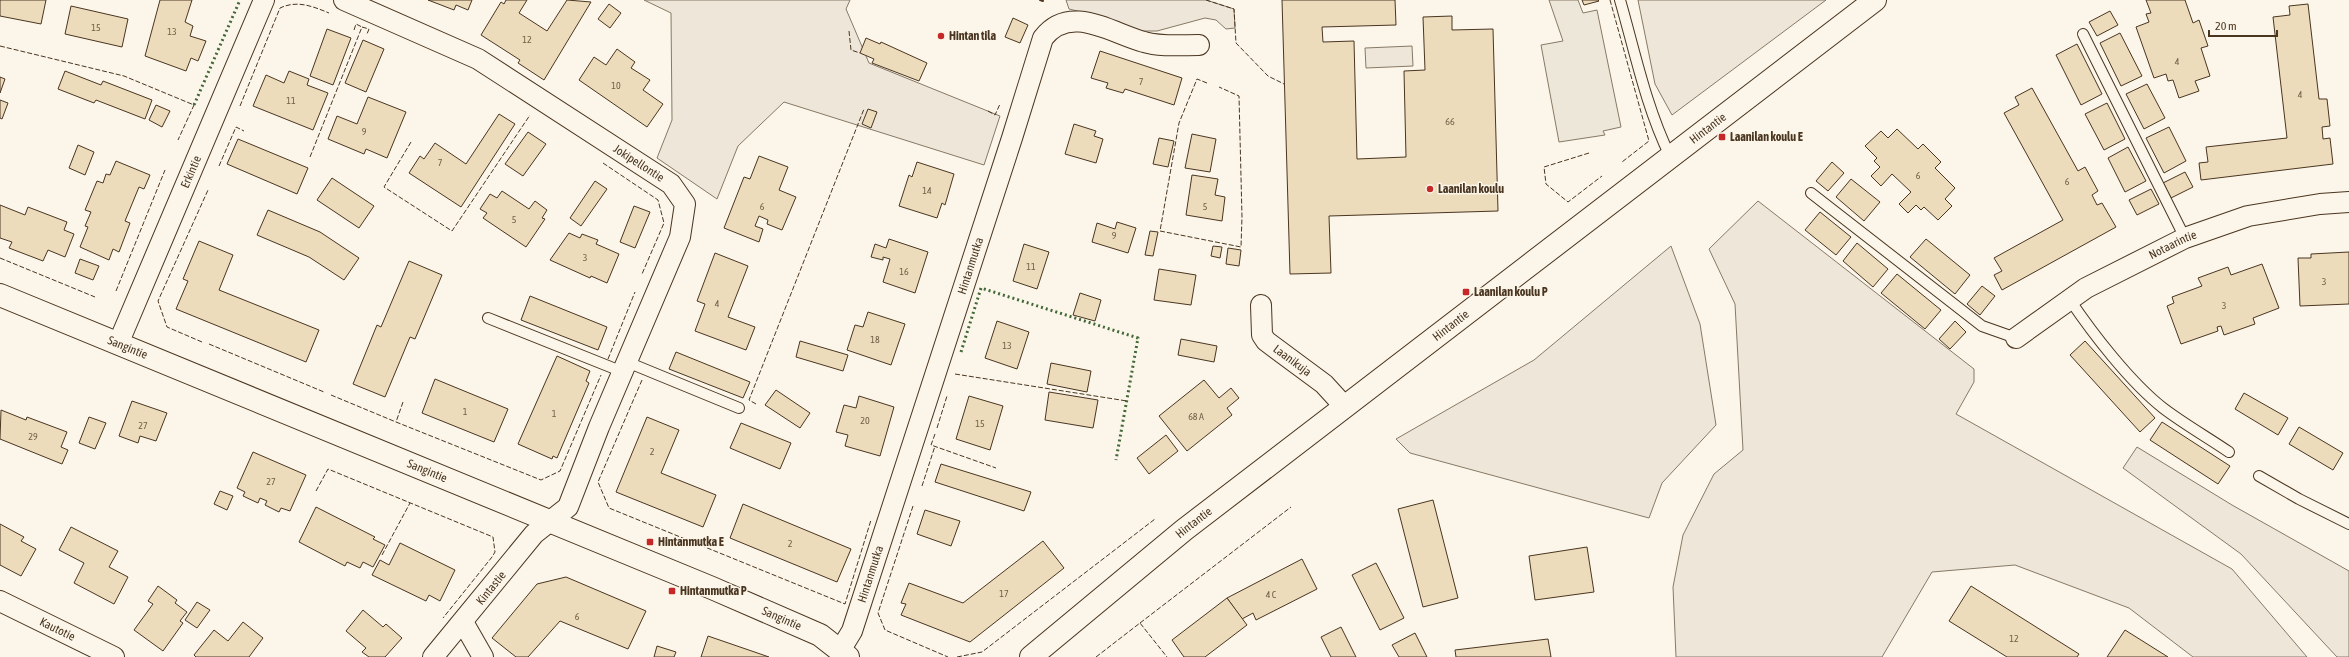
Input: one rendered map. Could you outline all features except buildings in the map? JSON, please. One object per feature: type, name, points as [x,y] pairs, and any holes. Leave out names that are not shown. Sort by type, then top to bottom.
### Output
[{"type":"street","name":"Erkintie","points":[[118,344],[264,0]]},
{"type":"street","name":"Jokipellontie","points":[[344,0],[478,59],[671,184],[685,204],[680,237],[568,507],[551,521]]},
{"type":"street","name":"Hintantie","points":[[1031,657],[1184,530],[1875,0]]},
{"type":"street","name":"Hintanmutka","points":[[844,653],[1012,138],[1043,38],[1054,26],[1072,20],[1083,21],[1145,43],[1199,45]]},
{"type":"street","name":"Notaarintie","points":[[2016,338],[2086,288],[2185,238],[2248,216],[2320,204],[2349,202]]},
{"type":"street","name":"Sangintie","points":[[0,295],[551,521],[820,635],[844,653]]},
{"type":"street","name":"Laanikuja","points":[[1261,305],[1262,334],[1266,341],[1324,384],[1345,407]]},
{"type":"street","name":"Kintastie","points":[[433,657],[534,534],[551,521]]},
{"type":"street","name":"Kautotie","points":[[0,601],[114,657]]},
{"type":"street","points":[[463,622],[482,657]]},
{"type":"lane","points":[[1620,0],[1645,90],[1662,139],[1670,156]]},
{"type":"lane","points":[[2083,34],[2185,238]]},
{"type":"lane","points":[[1811,192],[1982,326],[2016,338]]},
{"type":"lane","points":[[2070,300],[2082,318],[2130,375],[2162,407],[2229,452]]},
{"type":"lane","points":[[488,318],[739,408]]},
{"type":"lane","points":[[2259,476],[2349,524]]},
{"type":"shaded area","points":[[644,0],[850,0],[846,9],[869,63],[1000,116],[984,165],[784,102],[738,146],[717,199],[657,158],[672,120],[671,13]]},
{"type":"shaded area","points":[[1066,0],[1206,0],[1234,9],[1235,28],[1226,29],[1216,20],[1205,18],[1157,31],[1140,31],[1094,15],[1069,9]]},
{"type":"shaded area","points":[[1549,0],[1578,0],[1583,13],[1597,10],[1621,127],[1603,131],[1605,135],[1559,142],[1541,45],[1563,41]]},
{"type":"shaded area","points":[[1638,0],[1826,0],[1672,115],[1655,84]]},
{"type":"shaded area","points":[[1412,46],[1413,66],[1366,68],[1365,48]]},
{"type":"shaded area","points":[[1758,201],[1974,369],[1974,382],[1956,414],[2232,569],[2307,657],[2193,657],[2129,608],[2015,565],[1932,572],[1882,657],[1676,657],[1673,587],[1683,535],[1714,474],[1743,450],[1735,304],[1709,249]]},
{"type":"shaded area","points":[[1671,246],[1700,324],[1716,425],[1662,483],[1649,518],[1410,453],[1396,439],[1534,360]]},
{"type":"shaded area","points":[[2137,447],[2232,505],[2349,571],[2349,657],[2337,657],[2241,554],[2123,468]]},
{"type":"hedge","points":[[194,105],[240,0]]},
{"type":"hedge","points":[[961,352],[981,288],[1138,338],[1116,460]]},
{"type":"fence","points":[[1206,0],[1234,9],[1236,43],[1268,76],[1284,84]]},
{"type":"fence","points":[[1610,0],[1649,141],[1622,162]]},
{"type":"fence","points":[[240,106],[280,8],[292,4],[298,4],[311,6],[329,13]]},
{"type":"fence","points":[[354,30],[356,24],[362,27]]},
{"type":"fence","points":[[310,157],[362,27],[369,29],[367,34]]},
{"type":"fence","points":[[849,31],[851,50],[860,53]]},
{"type":"fence","points":[[0,46],[124,76],[194,105],[178,140]]},
{"type":"fence","points":[[1207,83],[1197,79],[1179,123],[1160,231],[1241,247],[1242,217],[1239,96],[1219,87]]},
{"type":"fence","points":[[988,111],[995,115],[1000,104]]},
{"type":"fence","points":[[756,404],[749,400],[864,109]]},
{"type":"fence","points":[[411,142],[384,187],[452,231],[530,115]]},
{"type":"fence","points":[[219,166],[236,127],[244,131]]},
{"type":"fence","points":[[1589,153],[1544,167],[1546,184],[1568,202],[1602,176]]},
{"type":"fence","points":[[603,163],[658,200],[664,223],[642,274]]},
{"type":"fence","points":[[116,291],[165,170]]},
{"type":"fence","points":[[202,342],[167,327],[158,301],[208,190]]},
{"type":"fence","points":[[0,258],[95,297]]},
{"type":"fence","points":[[608,359],[635,292]]},
{"type":"fence","points":[[209,344],[324,392]]},
{"type":"fence","points":[[955,374],[1127,401]]},
{"type":"fence","points":[[403,402],[396,422],[541,480],[560,471],[601,375]]},
{"type":"fence","points":[[642,380],[598,482],[609,508],[845,604],[871,520]]},
{"type":"fence","points":[[331,395],[396,422]]},
{"type":"fence","points":[[937,428],[947,396]]},
{"type":"fence","points":[[935,434],[931,445],[996,468]]},
{"type":"fence","points":[[922,486],[935,446]]},
{"type":"fence","points":[[316,491],[328,469],[493,537],[495,552],[492,557],[443,618]]},
{"type":"fence","points":[[382,555],[410,503]]},
{"type":"fence","points":[[913,506],[878,613],[885,630],[948,657]]},
{"type":"fence","points":[[1140,623],[1291,507]]},
{"type":"fence","points":[[957,657],[982,652],[1155,519]]},
{"type":"fence","points":[[1096,657],[1140,623],[1167,657]]},
{"type":"place","name":"Hintan tila","points":[[941,36]]},
{"type":"place","name":"Laanilan koulu E","points":[[1722,137]]},
{"type":"place","name":"Laanilan koulu","points":[[1430,189]]},
{"type":"place","name":"Laanilan koulu P","points":[[1466,292]]},
{"type":"place","name":"Hintanmutka E","points":[[650,542]]},
{"type":"place","name":"Hintanmutka P","points":[[672,591]]}]
